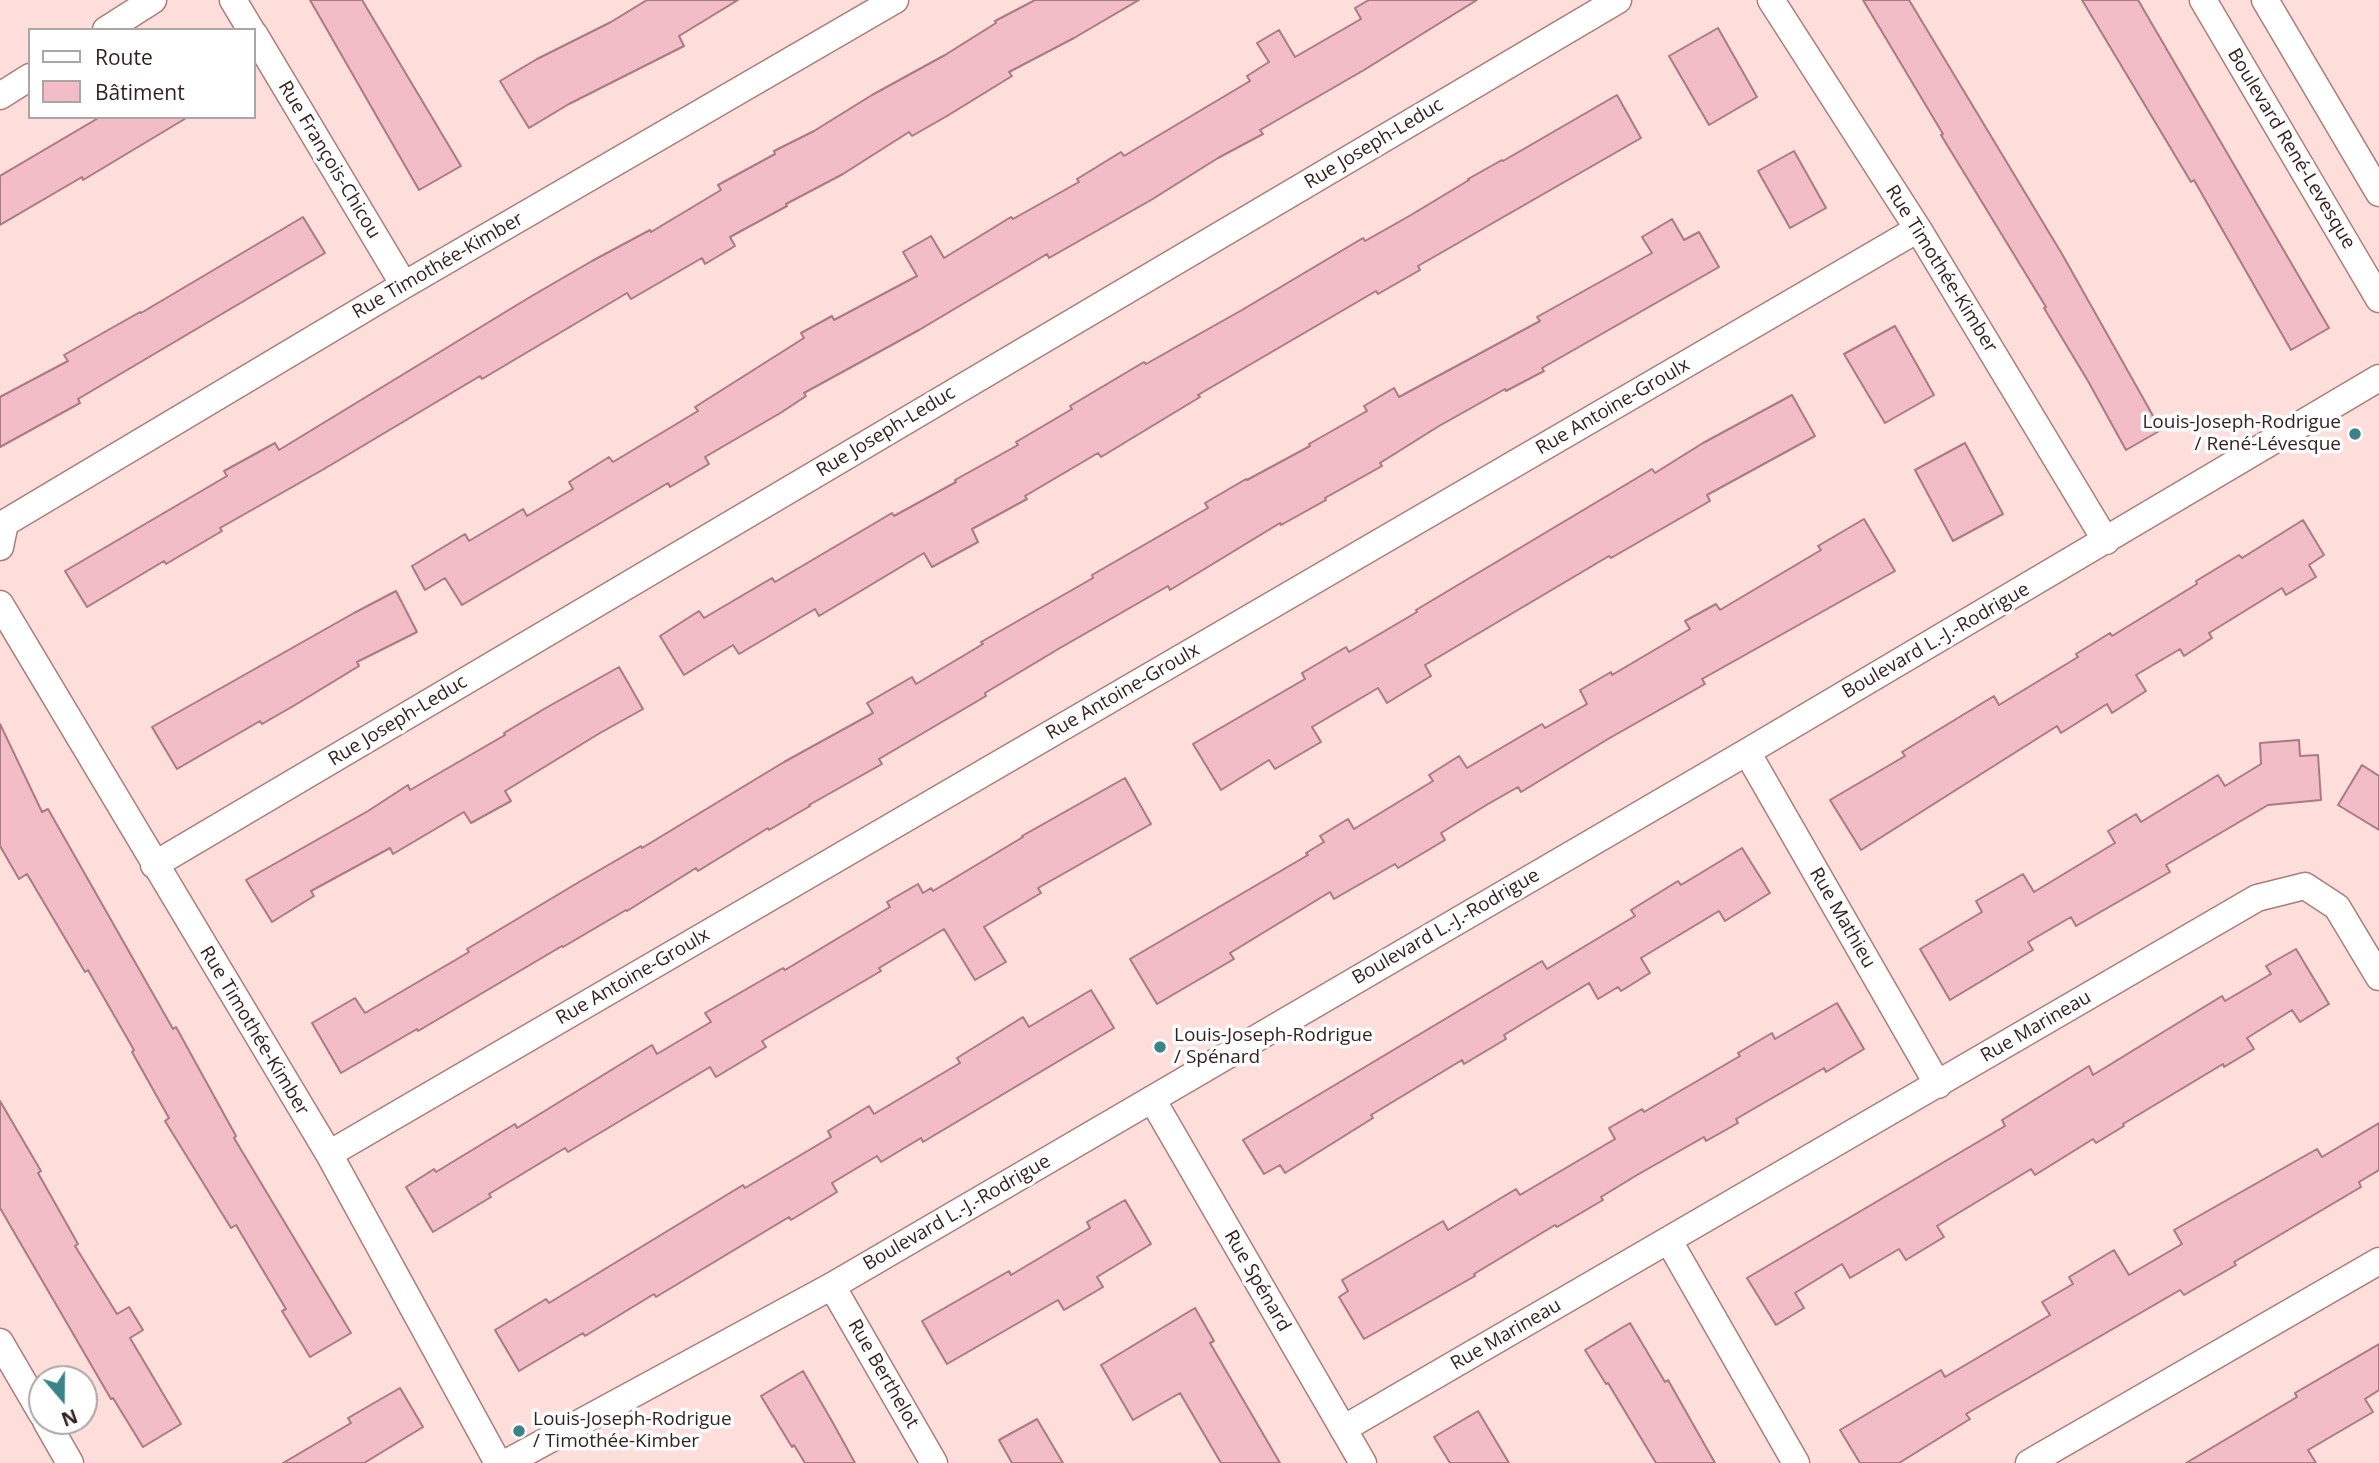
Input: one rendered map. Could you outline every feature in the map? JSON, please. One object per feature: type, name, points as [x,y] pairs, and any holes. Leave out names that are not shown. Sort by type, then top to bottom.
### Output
[{"type":"street","points":[[109,28],[153,0]]},
{"type":"street","name":"Rue François-Chicou","points":[[233,0],[250,28]]},
{"type":"street","name":"Rue Timothée-Kimber","points":[[0,547],[5,523],[404,285],[895,0]]},
{"type":"street","name":"Rue Joseph-Leduc","points":[[154,865],[1618,0]]},
{"type":"street","name":"Rue Timothée-Kimber","points":[[1771,0],[1918,229],[2106,541]]},
{"type":"street","name":"Boulevard René-Levesque","points":[[2203,0],[2379,299]]},
{"type":"street","points":[[2265,0],[2379,193]]},
{"type":"street","name":"Rue François-Chicou","points":[[256,39],[404,285]]},
{"type":"street","points":[[0,96],[28,79]]},
{"type":"street","name":"Rue Antoine-Groulx","points":[[328,1154],[1918,229]]},
{"type":"street","name":"Boulevard L.-J.-Rodrigue","points":[[506,1463],[832,1286],[1747,752],[2379,378]]},
{"type":"street","name":"Rue Timothée-Kimber","points":[[0,604],[328,1154],[498,1463]]},
{"type":"street","name":"Rue Mathieu","points":[[1747,752],[1938,1085]]},
{"type":"street","name":"Rue Marineau","points":[[1343,1429],[2258,898],[2305,886],[2337,908],[2379,977]]},
{"type":"street","name":"Rue Spénard","points":[[1152,1099],[1363,1463]]},
{"type":"street","points":[[1669,1241],[1796,1463]]},
{"type":"street","points":[[2029,1463],[2379,1261]]},
{"type":"street","name":"Rue Berthelot","points":[[832,1286],[934,1463]]},
{"type":"street","points":[[0,1342],[28,1390]]},
{"type":"street","points":[[54,1435],[70,1463]]},
{"type":"building","points":[[310,0],[362,0],[461,166],[419,190]]},
{"type":"building","points":[[647,0],[738,0],[679,36],[684,46],[569,104],[529,128],[500,81]]},
{"type":"building","points":[[1035,0],[1139,0],[1009,72],[1012,76],[947,116],[912,136],[909,132],[843,174],[730,237],[735,246],[705,264],[702,258],[631,299],[627,293],[220,528],[222,531],[166,564],[164,561],[87,607],[65,571],[227,476],[224,471],[275,443],[279,450],[530,297],[592,261],[650,230],[651,232],[721,190],[718,185],[775,154],[774,151],[814,131],[945,55],[996,23],[995,21]]},
{"type":"building","points":[[1369,0],[1477,0],[1260,130],[1263,134],[1218,158],[1151,200],[1049,258],[1047,254],[919,330],[804,393],[806,396],[782,412],[705,457],[709,464],[670,487],[668,483],[462,605],[445,578],[425,590],[412,566],[465,534],[469,541],[523,509],[527,516],[573,489],[569,482],[609,457],[613,462],[698,411],[695,407],[804,338],[801,333],[832,316],[834,320],[917,276],[903,252],[931,236],[944,258],[1011,217],[1013,219],[1079,182],[1077,179],[1121,152],[1124,156],[1250,81],[1247,76],[1269,62],[1257,43],[1279,30],[1295,57],[1361,19],[1355,8]]},
{"type":"building","points":[[1863,0],[1909,0],[2062,254],[2161,430],[2126,450],[2044,308],[2046,307],[1941,135],[1943,134]]},
{"type":"building","points":[[2082,0],[2138,0],[2329,328],[2291,350],[2194,180],[2191,182]]},
{"type":"building","points":[[1718,28],[1757,97],[1709,125],[1669,56]]},
{"type":"building","points":[[1617,95],[1641,138],[1418,266],[1420,270],[1378,294],[1376,291],[1198,395],[1200,397],[1101,457],[1098,453],[1025,496],[1027,499],[972,529],[978,542],[932,567],[924,553],[819,616],[815,609],[739,654],[733,645],[684,675],[660,636],[699,611],[704,618],[772,578],[775,582],[892,513],[894,516],[956,482],[955,480],[1018,445],[1016,442],[1072,409],[1070,406],[1144,362],[1146,364],[1242,310],[1363,238],[1365,241]]},
{"type":"building","points":[[97,119],[185,119],[83,180],[82,177],[0,225],[0,176]]},
{"type":"building","points":[[1794,151],[1826,208],[1790,228],[1758,171]]},
{"type":"building","points":[[303,217],[325,253],[78,399],[80,403],[0,447],[0,397],[68,361],[64,355],[141,313]]},
{"type":"building","points":[[1672,219],[1684,240],[1699,232],[1719,267],[1542,368],[1544,371],[1506,391],[1505,389],[1439,426],[1380,463],[1382,466],[1325,498],[1326,500],[1281,525],[1280,523],[1170,590],[1168,586],[1060,648],[985,693],[986,696],[879,759],[882,764],[341,1073],[312,1023],[355,998],[365,1013],[469,952],[467,949],[579,882],[873,713],[867,703],[912,677],[916,684],[983,644],[981,642],[1208,508],[1205,503],[1310,446],[1309,444],[1367,411],[1364,406],[1394,388],[1399,397],[1540,321],[1537,317],[1652,253],[1642,237]]},
{"type":"building","points":[[1895,326],[1934,395],[1885,423],[1844,354]]},
{"type":"building","points":[[1792,395],[1815,436],[1707,495],[1710,501],[1611,558],[1609,556],[1425,665],[1431,676],[1387,703],[1378,688],[1312,727],[1321,742],[1275,769],[1269,760],[1221,790],[1193,744],[1305,679],[1302,673],[1346,647],[1349,652],[1652,469],[1655,473],[1703,443]]},
{"type":"building","points":[[1965,443],[2003,514],[1953,541],[1915,470]]},
{"type":"building","points":[[1864,519],[1895,571],[1702,679],[1705,684],[1521,792],[1518,787],[1488,804],[1441,833],[1445,840],[1398,868],[1395,864],[1334,899],[1330,892],[1230,953],[1234,959],[1157,1004],[1130,959],[1308,855],[1306,853],[1324,842],[1320,836],[1348,819],[1354,829],[1433,781],[1429,775],[1459,756],[1467,768],[1542,724],[1545,728],[1587,704],[1580,690],[1611,672],[1612,675],[1690,629],[1685,621],[1716,604],[1720,610],[1821,550],[1818,546]]},
{"type":"building","points":[[2303,520],[2324,555],[2309,565],[2316,577],[2286,595],[2282,588],[2209,633],[2212,638],[2184,656],[2180,649],[2136,675],[2146,691],[2112,713],[2107,704],[2061,733],[2057,726],[1861,850],[1830,800],[1905,756],[1902,752],[1994,696],[1999,705],[2078,657],[2076,654],[2110,633],[2112,636],[2197,584],[2196,581],[2239,555],[2242,558]]},
{"type":"building","points":[[396,591],[417,632],[357,662],[359,666],[295,705],[262,724],[260,721],[177,769],[152,727]]},
{"type":"building","points":[[619,667],[643,709],[505,791],[511,801],[471,823],[464,812],[393,854],[390,848],[311,891],[314,896],[272,922],[246,880],[368,811],[408,785],[410,790]]},
{"type":"building","points":[[0,724],[42,812],[48,809],[173,1029],[176,1027],[236,1136],[234,1138],[351,1333],[310,1357],[282,1311],[286,1309],[236,1225],[231,1228],[165,1121],[169,1118],[88,970],[85,972],[27,874],[19,879],[0,846]]},
{"type":"building","points":[[2299,740],[2300,756],[2318,755],[2321,800],[2268,805],[2166,865],[2170,872],[2076,926],[2071,917],[2028,942],[2033,950],[1950,1000],[1920,949],[1982,912],[1976,901],[2023,874],[2034,892],[2115,843],[2108,831],[2136,814],[2141,822],[2218,775],[2225,786],[2261,764],[2260,743]]},
{"type":"building","points":[[2362,765],[2379,776],[2379,830],[2338,805]]},
{"type":"building","points":[[1125,778],[1151,824],[1038,888],[1041,893],[984,927],[1006,962],[975,980],[944,929],[879,968],[881,971],[762,1041],[766,1047],[716,1077],[710,1067],[568,1152],[565,1148],[433,1232],[406,1187],[515,1124],[517,1128],[652,1045],[657,1054],[711,1022],[705,1013],[783,968],[785,970],[890,907],[887,902],[918,884],[923,893],[931,888],[933,891],[1022,836]]},
{"type":"building","points":[[1742,848],[1770,893],[1725,921],[1719,911],[1641,958],[1650,973],[1621,991],[1618,987],[1598,999],[1589,983],[1504,1035],[1506,1039],[1464,1064],[1462,1060],[1371,1115],[1373,1118],[1285,1173],[1280,1165],[1264,1174],[1243,1140],[1542,961],[1547,969],[1635,916],[1631,910],[1678,881],[1681,885]]},
{"type":"building","points":[[2296,949],[2329,1004],[2300,1022],[2292,1010],[2247,1038],[2254,1049],[2224,1067],[2223,1064],[2096,1143],[2093,1139],[2035,1175],[2031,1169],[1937,1226],[1944,1237],[1906,1260],[1899,1249],[1850,1278],[1842,1264],[1795,1293],[1804,1308],[1776,1325],[1747,1278],[2005,1126],[2002,1120],[2089,1066],[2093,1075],[2222,996],[2225,1001],[2271,974],[2266,966]]},
{"type":"building","points":[[1091,990],[1114,1028],[923,1142],[921,1138],[881,1162],[877,1156],[832,1183],[837,1192],[791,1220],[789,1217],[656,1297],[654,1294],[585,1336],[583,1333],[519,1371],[495,1330],[546,1299],[549,1303],[743,1185],[745,1188],[831,1137],[828,1131],[869,1106],[874,1114],[960,1063],[957,1058],[1023,1017],[1029,1027]]},
{"type":"building","points":[[1837,1003],[1864,1049],[1826,1072],[1824,1068],[1736,1119],[1738,1123],[1706,1141],[1704,1137],[1637,1175],[1601,1197],[1603,1200],[1557,1227],[1555,1225],[1474,1274],[1475,1276],[1364,1339],[1339,1297],[1348,1291],[1342,1280],[1443,1221],[1448,1230],[1516,1189],[1520,1195],[1615,1139],[1609,1128],[1642,1109],[1644,1112],[1740,1056],[1738,1053],[1772,1033],[1775,1039]]},
{"type":"building","points":[[0,1101],[41,1171],[38,1173],[78,1244],[75,1246],[117,1314],[129,1307],[143,1330],[130,1338],[181,1424],[143,1447],[98,1377],[98,1365],[91,1365],[0,1208]]},
{"type":"building","points":[[2379,1123],[2379,1170],[2359,1182],[2361,1187],[2234,1262],[2236,1265],[2184,1295],[2180,1290],[1966,1414],[1970,1419],[1899,1463],[1860,1463],[1840,1430],[1941,1370],[1945,1377],[2050,1315],[2042,1302],[2073,1284],[2069,1277],[2114,1250],[2129,1275],[2182,1244],[2174,1230],[2317,1149],[2322,1157]]},
{"type":"building","points":[[1125,1200],[1151,1244],[1097,1277],[1103,1287],[1064,1310],[1058,1300],[947,1364],[922,1321],[1009,1271],[1011,1275],[1090,1228],[1087,1222]]},
{"type":"building","points":[[1195,1308],[1214,1341],[1210,1343],[1280,1463],[1221,1463],[1180,1393],[1133,1420],[1101,1365]]},
{"type":"building","points":[[1630,1323],[1665,1382],[1668,1380],[1715,1463],[1656,1463],[1585,1350]]},
{"type":"building","points":[[2379,1344],[2379,1390],[2365,1399],[2373,1412],[2308,1450],[2316,1463],[2186,1463],[2297,1397],[2295,1393]]},
{"type":"building","points":[[803,1371],[855,1463],[805,1463],[761,1396]]},
{"type":"building","points":[[400,1388],[423,1427],[364,1463],[283,1463],[351,1423],[348,1418]]},
{"type":"building","points":[[1478,1411],[1509,1463],[1450,1463],[1434,1437]]},
{"type":"building","points":[[1037,1419],[1063,1463],[1012,1463],[999,1440]]},
{"type":"place","name":"Louis-Joseph-Rodrigue / René-Lévesque","points":[[2355,434]]},
{"type":"place","name":"Louis-Joseph-Rodrigue / Spénard","points":[[1160,1047]]},
{"type":"place","name":"Louis-Joseph-Rodrigue / Timothée-Kimber","points":[[519,1431]]}]
